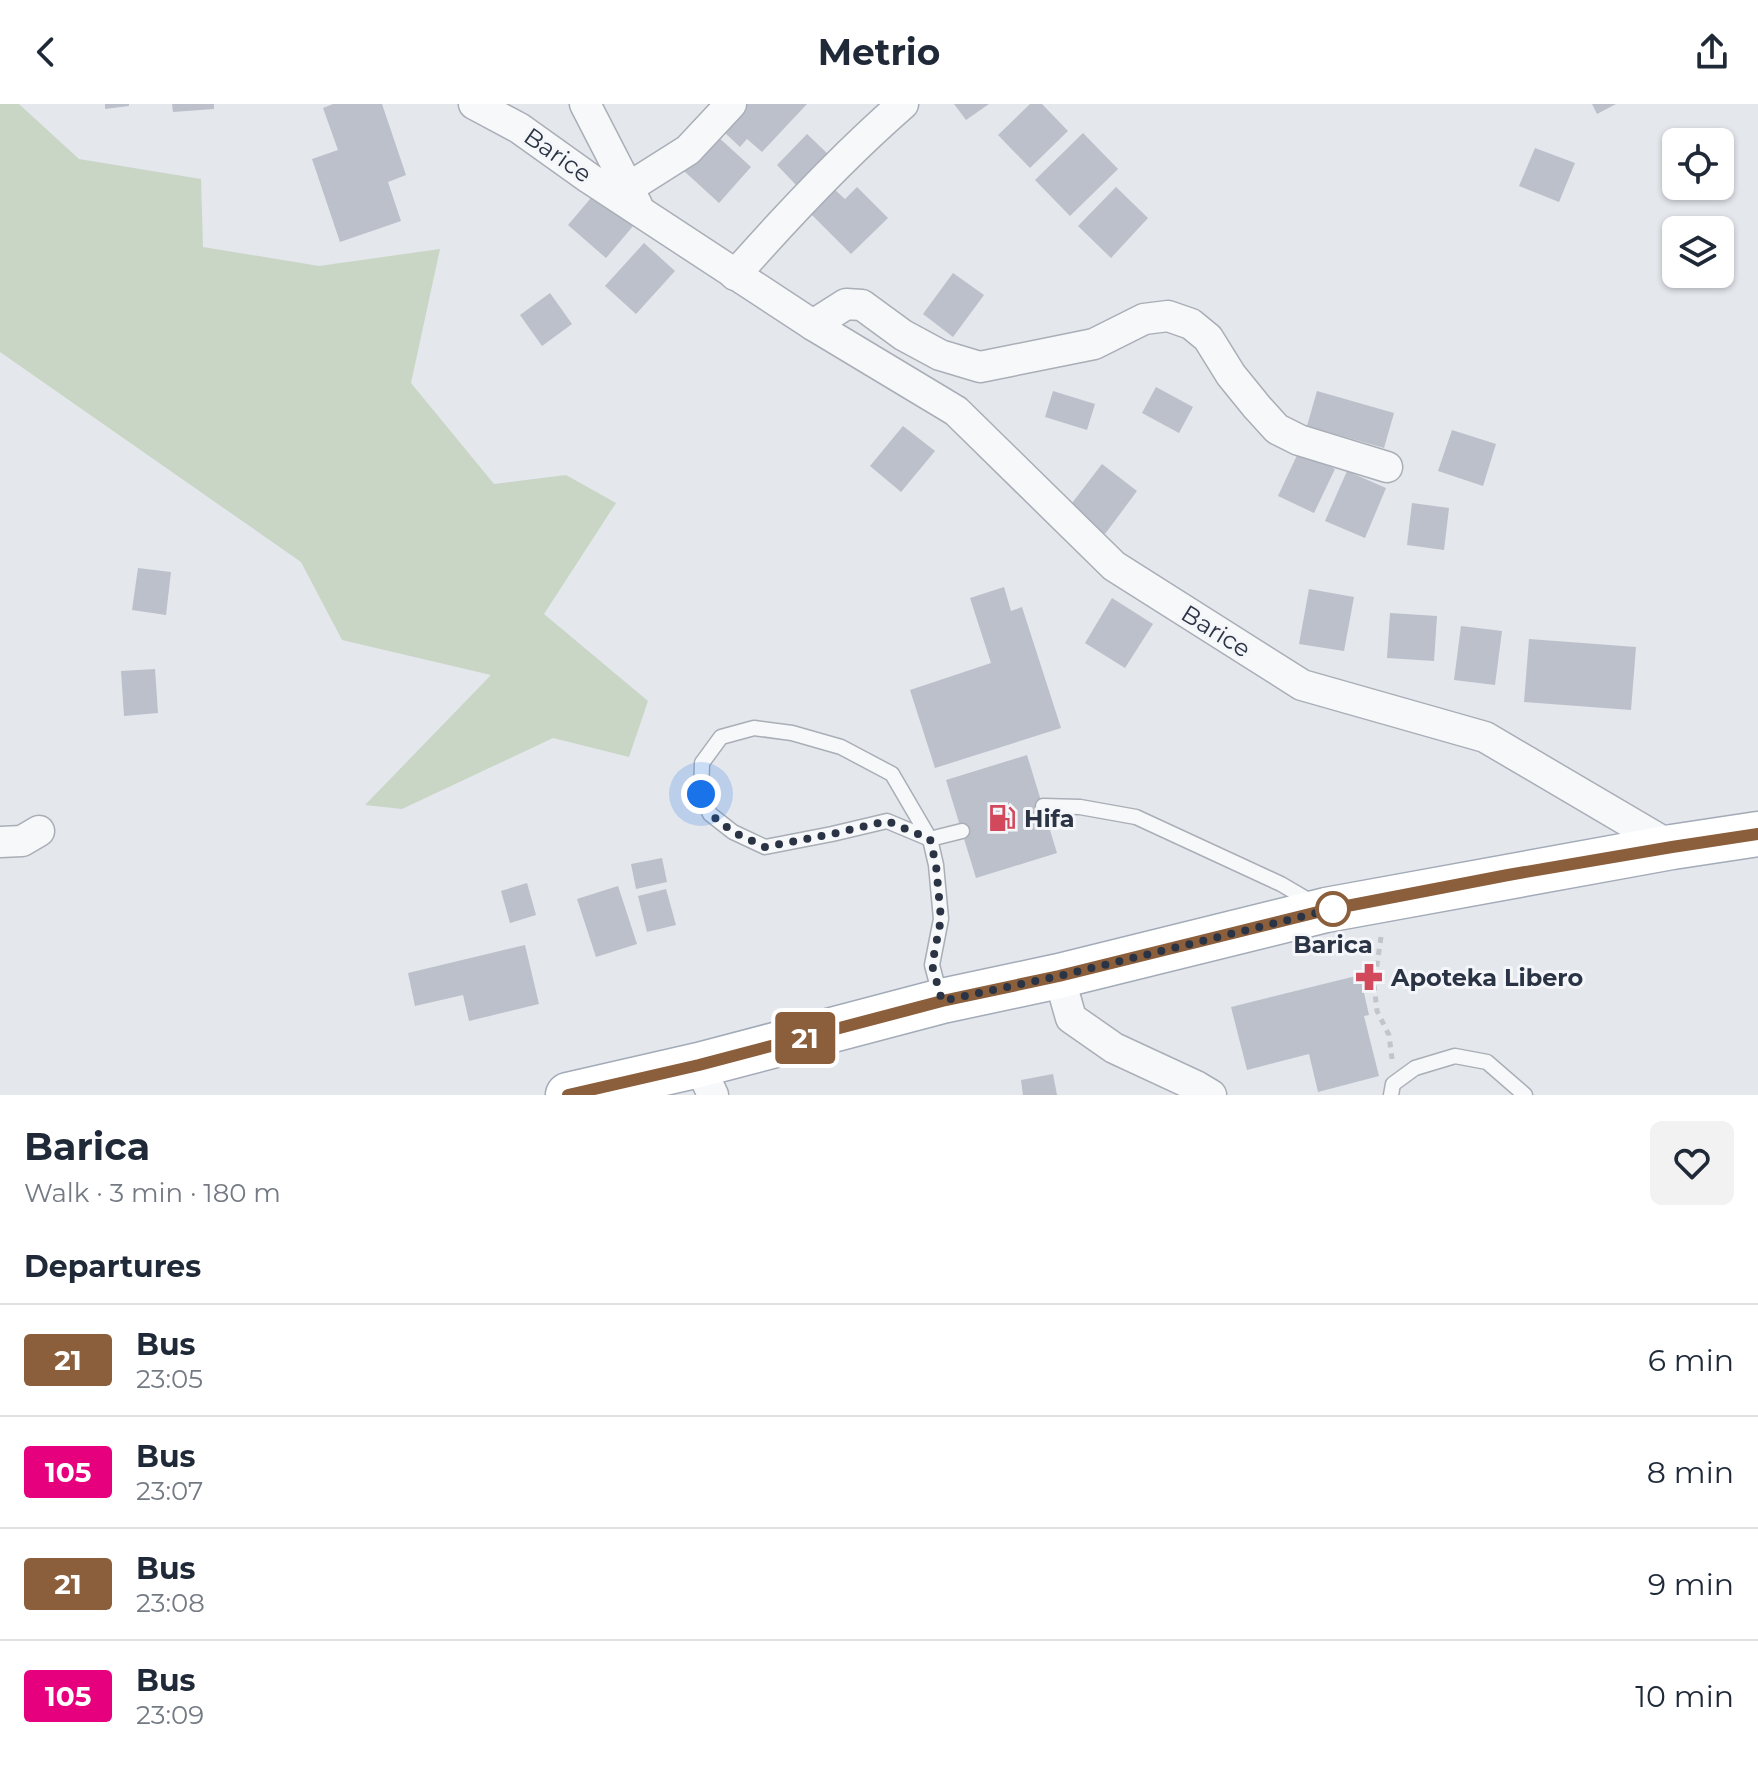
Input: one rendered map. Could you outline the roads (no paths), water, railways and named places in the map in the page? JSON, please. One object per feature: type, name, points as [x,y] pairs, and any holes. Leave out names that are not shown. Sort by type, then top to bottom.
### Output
[{"type":"main road","points":[[568,1095],[706,1080],[942,1001],[1059,976],[1326,910],[1758,834]]},
{"type":"street","name":"Barice","points":[[474,104],[519,128],[589,178],[634,199],[735,275],[956,411],[1114,566],[1302,685],[1485,737],[1672,847]]},
{"type":"street","name":"Barice","points":[[585,104],[634,199]]},
{"type":"street","points":[[634,199],[688,150],[731,104]]},
{"type":"street","points":[[735,275],[808,193],[903,104]]},
{"type":"street","points":[[813,325],[846,304],[862,305],[903,335],[940,355],[980,367],[1094,344],[1144,319],[1168,316],[1191,324],[1208,338],[1231,375],[1277,429],[1299,440],[1387,467]]},
{"type":"street","points":[[0,842],[22,841],[39,831]]},
{"type":"street","points":[[1059,976],[1071,1018],[1114,1048],[1211,1095]]},
{"type":"lane","points":[[942,1001],[932,965],[941,919],[936,865],[930,839],[892,774],[841,747],[792,733],[754,728],[721,737],[702,763],[701,794],[710,814],[733,832],[765,847],[887,821],[930,839],[962,831]]},
{"type":"lane","points":[[1043,806],[1080,807],[1136,817],[1281,884],[1326,910]]},
{"type":"lane","points":[[1392,1089],[1415,1068],[1455,1056],[1487,1062],[1525,1095]]},
{"type":"place","name":"Hifa","points":[[1002,818]]},
{"type":"place","name":"Barica","points":[[1333,909]]},
{"type":"place","name":"Apoteka Libero","points":[[1369,977]]}]
